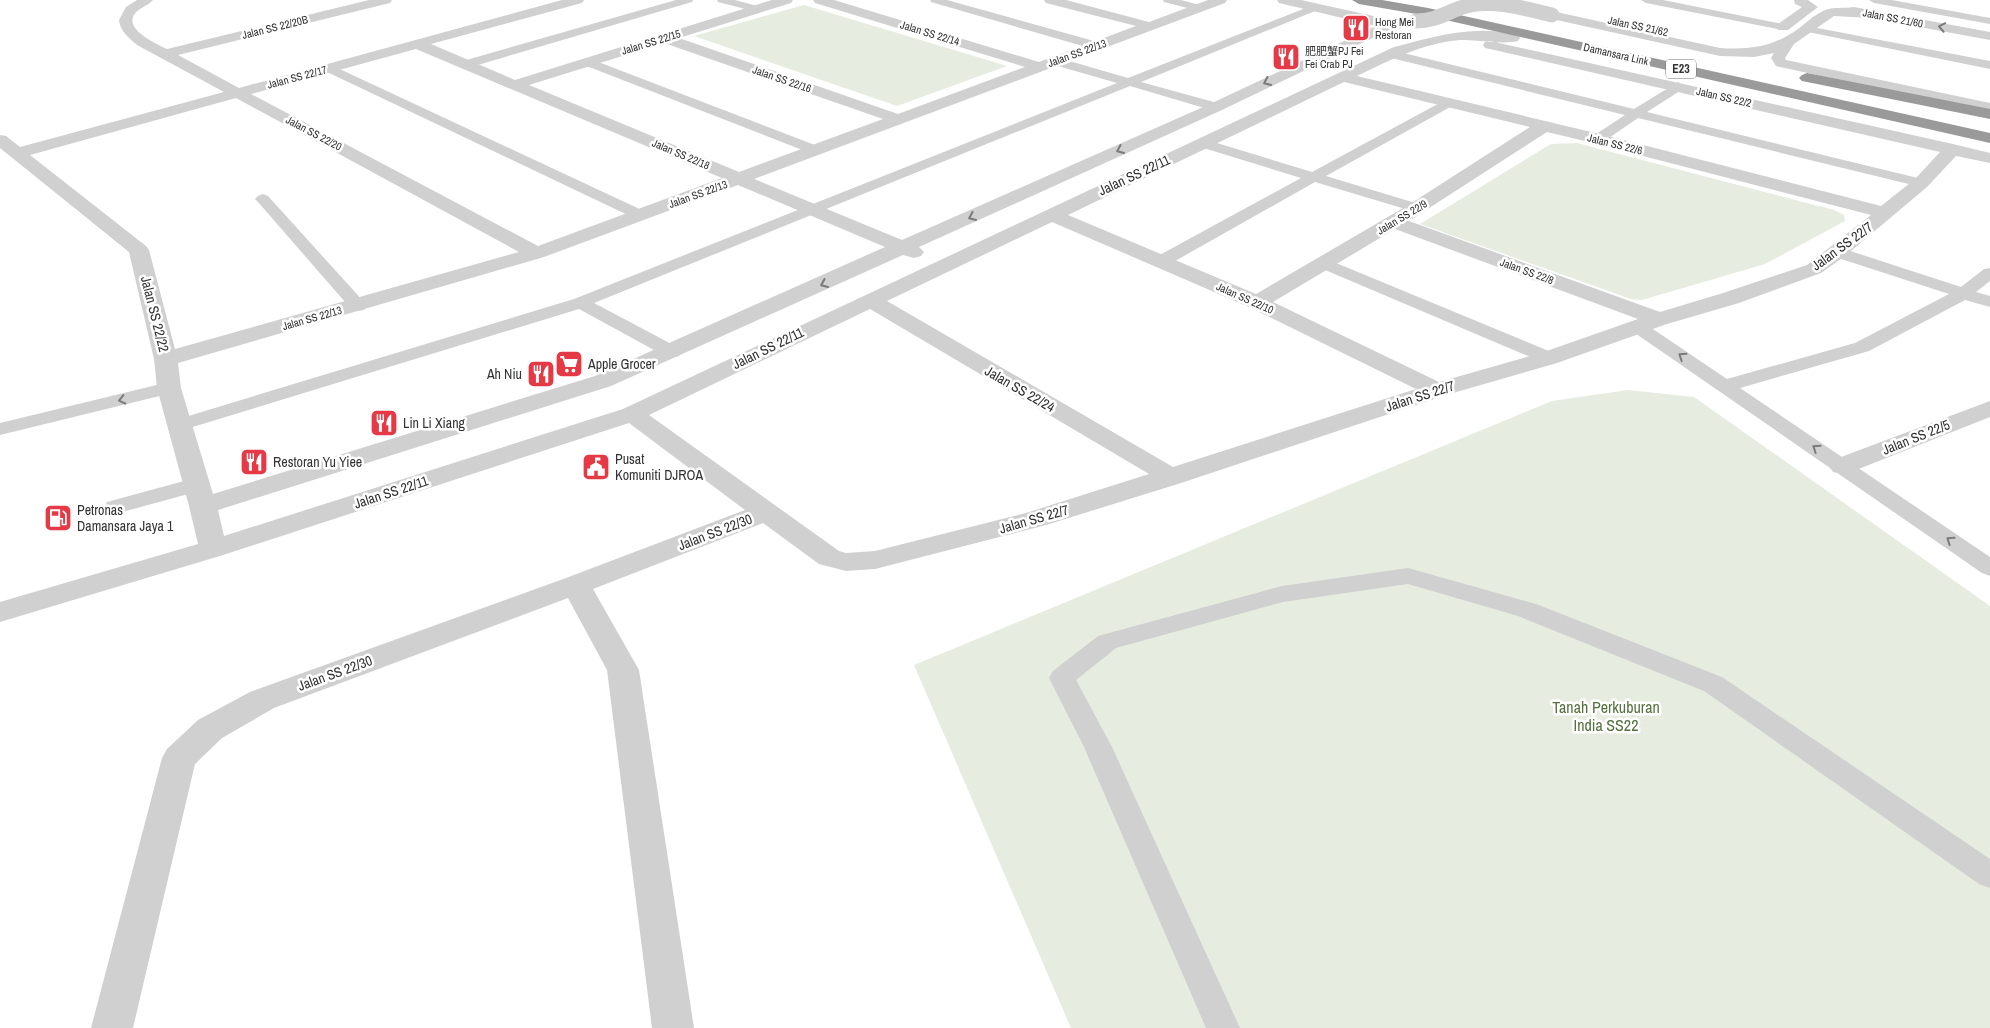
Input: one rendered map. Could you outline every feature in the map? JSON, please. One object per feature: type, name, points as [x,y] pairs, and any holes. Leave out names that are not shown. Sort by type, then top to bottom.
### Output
[{"type":"highway","name":"Damansara Link","points":[[1408,0],[1990,128]]},
{"type":"highway","name":"Damansara Link","points":[[1365,1],[1428,12],[1990,138]]},
{"type":"highway","points":[[1365,1],[1513,38],[1990,146]]},
{"type":"highway","points":[[1663,55],[1759,69],[1990,114]]},
{"type":"street","name":"Jalan SS 22/20","points":[[146,0],[132,9],[125,17],[125,24],[131,34],[142,42],[537,253]]},
{"type":"street","name":"Jalan SS 22/20B","points":[[166,54],[385,0]]},
{"type":"street","name":"Jalan SS 22/17","points":[[18,153],[577,0]]},
{"type":"street","name":"Jalan SS 22/15","points":[[517,84],[786,0]]},
{"type":"street","name":"Jalan SS 22/14","points":[[820,0],[1048,64]]},
{"type":"street","points":[[1051,0],[1150,26]]},
{"type":"street","name":"Jalan SS 22/13","points":[[166,359],[358,306],[537,253],[1220,0]]},
{"type":"street","points":[[1284,0],[1416,21],[1440,20],[1468,6],[1481,4],[1506,5],[1720,52],[1740,54],[1784,49],[1990,98]]},
{"type":"street","name":"Jalan SS 21/62","points":[[1514,0],[1738,45],[1762,42],[1783,26]]},
{"type":"street","points":[[1783,26],[1811,7],[1798,0]]},
{"type":"street","name":"Jalan SS 21/60","points":[[1798,0],[1872,7],[1990,36]]},
{"type":"street","points":[[1315,4],[1414,32],[1413,38],[1400,46],[1395,52]]},
{"type":"street","points":[[1872,7],[1827,14],[1784,49],[1778,58],[1781,63],[1793,66],[1990,108]]},
{"type":"street","points":[[203,506],[603,381],[672,352],[1216,107],[1391,24]]},
{"type":"street","name":"Jalan SS 22/11","points":[[0,612],[213,549],[632,414],[1050,214],[1395,52],[1434,40],[1458,36],[1513,38]]},
{"type":"street","name":"Jalan SS 22/2","points":[[1458,36],[1990,158]]},
{"type":"street","name":"Jalan SS 22/16","points":[[665,38],[898,119]]},
{"type":"street","name":"Jalan SS 22/18","points":[[417,44],[517,84],[738,179],[945,264]]},
{"type":"street","name":"Jalan SS 22/6","points":[[1344,77],[1598,139],[1885,213]]},
{"type":"street","name":"Jalan SS 22/9","points":[[1256,302],[1417,208],[1544,126]]},
{"type":"street","name":"Jalan SS 22/22","points":[[0,140],[139,250],[166,359],[169,388],[195,485],[203,506],[213,549]]},
{"type":"street","name":"Jalan SS 22/7","points":[[765,512],[829,558],[846,562],[875,560],[1036,519],[1172,477],[1437,390],[1549,358],[1814,269],[1838,252],[1921,183],[1954,149]]},
{"type":"street","name":"Jalan SS 22/10","points":[[1050,214],[1256,302],[1437,390]]},
{"type":"street","name":"Jalan SS 22/8","points":[[1394,222],[1649,323]]},
{"type":"street","name":"Jalan SS 22/24","points":[[869,300],[1172,477]]},
{"type":"street","name":"Jalan SS 22/5","points":[[1842,466],[1990,408]]},
{"type":"street","points":[[632,414],[765,512]]},
{"type":"street","name":"Jalan SS 22/30","points":[[112,1028],[178,758],[210,729],[262,700],[576,585],[765,512]]},
{"type":"street","points":[[576,585],[623,670],[673,1028]]},
{"type":"lane","points":[[467,64],[688,0]]},
{"type":"lane","points":[[722,0],[757,9]]},
{"type":"lane","points":[[935,0],[1097,46]]},
{"type":"lane","points":[[1168,0],[1199,8]]},
{"type":"lane","points":[[1646,0],[1783,26]]},
{"type":"lane","points":[[179,425],[539,318],[580,303],[1130,82],[1315,4]]},
{"type":"lane","points":[[1872,7],[1990,21]]},
{"type":"lane","points":[[1807,29],[1990,65]]},
{"type":"lane","points":[[1395,52],[1636,114],[1921,183]]},
{"type":"lane","points":[[588,62],[815,150]]},
{"type":"lane","points":[[1048,64],[1130,82],[1216,107]]},
{"type":"lane","points":[[329,68],[640,215]]},
{"type":"lane","points":[[1598,139],[1678,86]]},
{"type":"lane","points":[[1162,261],[1447,103]]},
{"type":"lane","points":[[1202,143],[1417,208]]},
{"type":"lane","points":[[263,199],[358,306]]},
{"type":"lane","points":[[1838,252],[1990,302]]},
{"type":"lane","points":[[1324,263],[1549,358]]},
{"type":"lane","points":[[1725,386],[1862,347],[1964,293],[1990,273]]},
{"type":"lane","points":[[580,303],[672,352]]},
{"type":"lane","points":[[1649,323],[1725,386],[1990,568]]},
{"type":"lane","points":[[0,429],[169,388]]},
{"type":"lane","points":[[115,507],[195,485]]},
{"type":"lane","points":[[1223,1028],[1098,747],[1062,678],[1107,642],[1282,594],[1408,576],[1527,610],[1713,684],[1990,875]]},
{"type":"green space","points":[[804,5],[1007,66],[897,106],[694,36]]},
{"type":"green space","points":[[1577,143],[1834,210],[1844,215],[1845,221],[1765,264],[1642,300],[1631,299],[1420,224],[1551,144]]},
{"type":"green space","name":"Tanah Perkuburan India SS22","points":[[1628,390],[1694,397],[1990,606],[1990,1028],[1071,1028],[914,665],[1552,401]]},
{"type":"place","name":"Hong Mei Restoran","points":[[1356,28]]},
{"type":"place","name":"肥肥蟹PJ Fei Fei Crab PJ","points":[[1286,57]]},
{"type":"place","name":"Apple Grocer","points":[[569,364]]},
{"type":"place","name":"Ah Niu","points":[[541,374]]},
{"type":"place","name":"Lin Li Xiang","points":[[384,423]]},
{"type":"place","name":"Restoran Yu Yiee","points":[[254,462]]},
{"type":"place","name":"Pusat Komuniti DJROA","points":[[596,467]]},
{"type":"place","name":"Petronas Damansara Jaya 1","points":[[58,518]]}]
